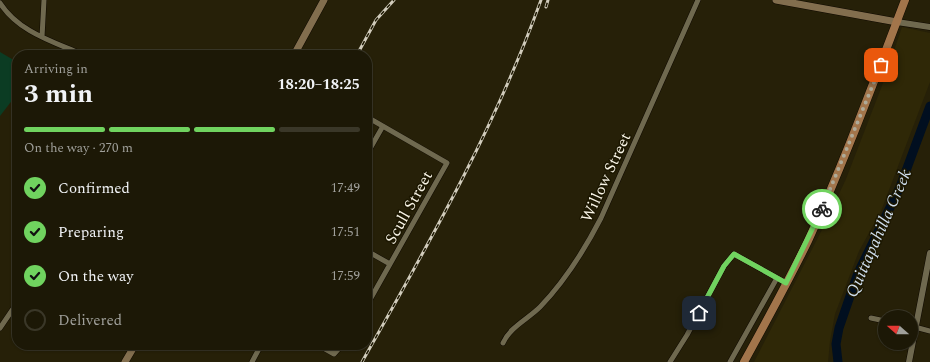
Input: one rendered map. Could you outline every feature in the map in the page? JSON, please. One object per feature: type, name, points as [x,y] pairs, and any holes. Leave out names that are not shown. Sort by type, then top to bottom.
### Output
[{"type":"highway","points":[[744,362],[786,283],[821,212],[881,65],[905,0]]},
{"type":"main road","points":[[297,50],[324,0]]},
{"type":"main road","points":[[776,0],[897,22]]},
{"type":"main road","points":[[127,361],[132,350]]},
{"type":"street","points":[[42,37],[44,0]]},
{"type":"street","name":"Willow Street","points":[[503,343],[509,333],[539,308],[559,286],[584,250],[601,218],[698,0]]},
{"type":"street","points":[[0,3],[9,15],[19,24],[42,37],[72,50]]},
{"type":"street","points":[[897,22],[930,27]]},
{"type":"street","points":[[372,120],[383,126],[372,145]]},
{"type":"street","name":"Scull Street","points":[[372,296],[447,162],[383,126]]},
{"type":"street","points":[[917,310],[930,253]]},
{"type":"street","points":[[372,254],[390,264]]},
{"type":"street","points":[[670,362],[687,335],[724,266],[734,254],[786,283]]},
{"type":"street","points":[[730,362],[777,278]]},
{"type":"street","points":[[0,328],[12,310]]},
{"type":"street","points":[[871,318],[878,320]]},
{"type":"street","points":[[918,327],[930,331]]},
{"type":"street","points":[[252,362],[258,350]]},
{"type":"street","points":[[327,350],[334,354],[338,350]]},
{"type":"street","points":[[909,362],[910,350]]},
{"type":"shaded area","points":[[902,27],[930,33],[930,82],[881,211],[859,251],[835,314],[828,362],[754,362],[826,222],[846,179],[883,83]]},
{"type":"green space","points":[[0,52],[12,59],[12,100],[0,116]]},
{"type":"waterway","name":"Quittapahilla Creek","points":[[838,362],[836,344],[839,328],[858,273],[900,187],[930,106]]},
{"type":"railway","points":[[360,50],[376,20],[394,0]]},
{"type":"railway","points":[[372,344],[436,229],[482,139],[523,47],[541,0]]},
{"type":"railway","points":[[546,7],[548,0]]},
{"type":"railway","points":[[362,362],[369,350]]},
{"type":"way so far","points":[[822,209],[881,65]]},
{"type":"route","points":[[699,313],[724,266],[734,254],[786,283],[822,209]]}]
